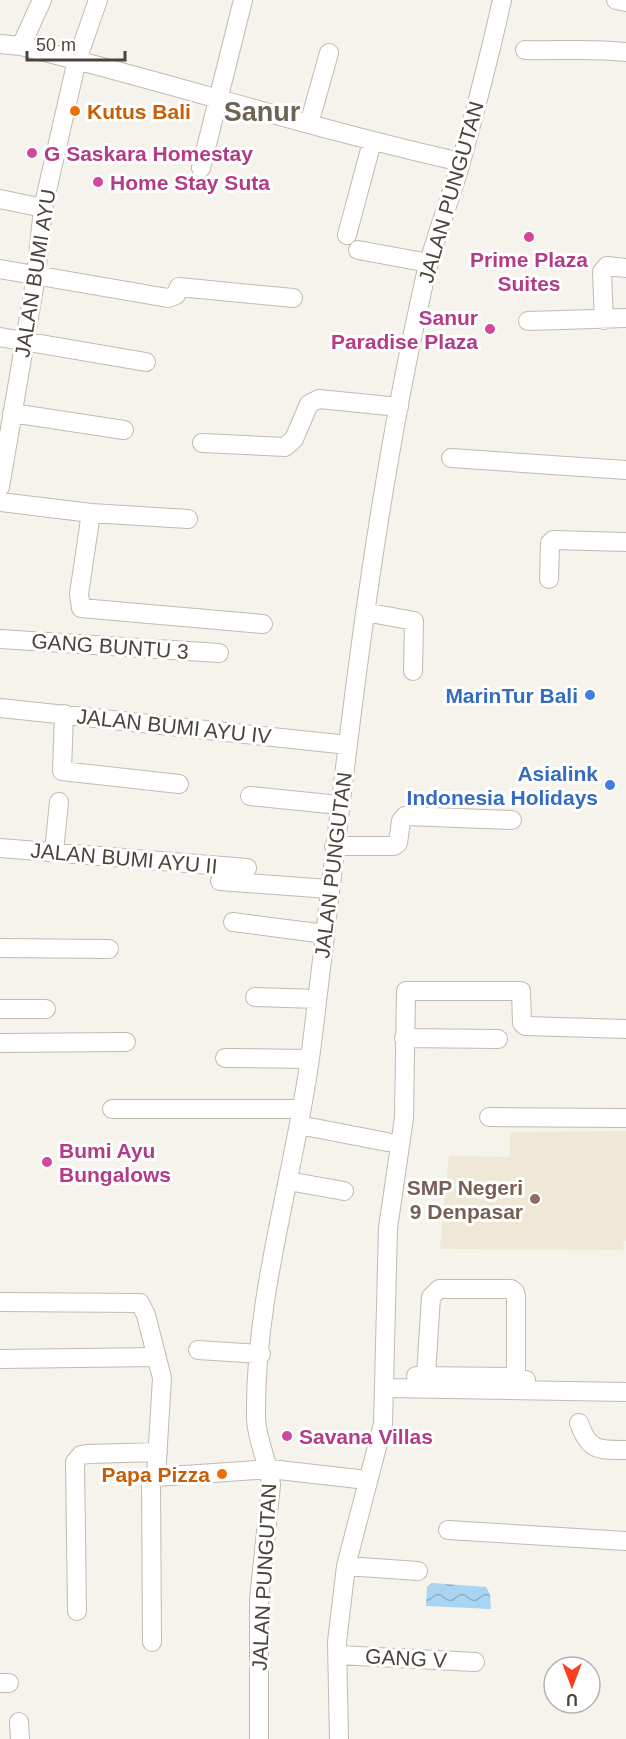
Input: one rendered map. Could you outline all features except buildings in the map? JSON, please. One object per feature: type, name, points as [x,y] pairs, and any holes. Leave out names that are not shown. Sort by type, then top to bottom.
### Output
[{"type":"street","points":[[21,46],[42,0]]},
{"type":"street","name":"JALAN BUMI AYU","points":[[0,487],[8,408],[24,343],[36,276],[43,208],[77,60],[98,0]]},
{"type":"street","points":[[201,168],[243,0]]},
{"type":"street","name":"JALAN PUNGUTAN","points":[[259,1739],[259,1599],[271,1485],[270,1469],[256,1424],[268,1284],[310,1059],[339,805],[365,612],[399,407],[429,263],[461,162],[502,0]]},
{"type":"street","points":[[616,0],[626,2]]},
{"type":"street","points":[[0,44],[21,46],[152,79],[372,142],[461,162]]},
{"type":"street","points":[[525,50],[588,51],[594,48],[626,52]]},
{"type":"street","points":[[309,124],[329,53]]},
{"type":"street","points":[[372,142],[352,242],[429,263]]},
{"type":"street","points":[[0,199],[43,208]]},
{"type":"street","points":[[604,320],[602,272],[607,266],[626,268]]},
{"type":"street","points":[[0,269],[168,298],[176,295],[179,287],[293,298]]},
{"type":"street","points":[[528,321],[626,318]]},
{"type":"street","points":[[0,337],[24,343],[146,362]]},
{"type":"street","points":[[202,443],[285,447],[294,439],[309,404],[319,399],[399,407]]},
{"type":"street","points":[[8,408],[124,430]]},
{"type":"street","points":[[451,458],[626,470]]},
{"type":"street","points":[[0,502],[91,513],[188,519]]},
{"type":"street","points":[[91,513],[79,594],[81,608],[263,624]]},
{"type":"street","points":[[549,579],[550,543],[553,540],[626,543]]},
{"type":"street","points":[[365,612],[414,621],[413,671]]},
{"type":"street","name":"GANG BUNTU 3","points":[[0,639],[219,653]]},
{"type":"street","name":"JALAN BUMI AYU IV","points":[[0,708],[348,745]]},
{"type":"street","points":[[64,714],[62,771],[179,784]]},
{"type":"street","points":[[250,796],[339,805]]},
{"type":"street","points":[[54,851],[59,802]]},
{"type":"street","points":[[334,846],[394,846],[398,843],[401,821],[405,816],[513,820]]},
{"type":"street","name":"JALAN BUMI AYU II","points":[[0,848],[248,868]]},
{"type":"street","points":[[220,881],[329,889]]},
{"type":"street","points":[[233,922],[325,934]]},
{"type":"street","points":[[0,948],[109,949]]},
{"type":"street","points":[[339,1739],[339,1624],[346,1566],[367,1480],[379,1444],[386,1388],[388,1228],[404,1118],[406,992],[409,990],[521,991],[522,1023],[525,1026],[626,1029]]},
{"type":"street","points":[[255,997],[317,999]]},
{"type":"street","points":[[0,1009],[46,1009]]},
{"type":"street","points":[[404,1038],[498,1039]]},
{"type":"street","points":[[0,1043],[126,1042]]},
{"type":"street","points":[[225,1058],[310,1059]]},
{"type":"street","points":[[112,1109],[300,1117],[387,1142]]},
{"type":"street","points":[[489,1117],[626,1118]]},
{"type":"street","points":[[288,1181],[344,1191]]},
{"type":"street","points":[[426,1375],[431,1297],[434,1292],[439,1289],[511,1289],[516,1292],[516,1377]]},
{"type":"street","points":[[0,1302],[137,1302],[146,1315],[157,1357],[163,1395],[156,1477]]},
{"type":"street","points":[[198,1350],[261,1354]]},
{"type":"street","points":[[0,1359],[157,1357]]},
{"type":"street","points":[[409,1389],[409,1380],[418,1375],[426,1375],[516,1377],[531,1382],[536,1391]]},
{"type":"street","points":[[386,1388],[626,1392]]},
{"type":"street","points":[[579,1422],[585,1440],[593,1447],[626,1450]]},
{"type":"street","points":[[77,1611],[75,1462],[81,1455],[88,1454],[158,1452]]},
{"type":"street","points":[[152,1642],[151,1481],[156,1477],[270,1469],[367,1480]]},
{"type":"street","points":[[448,1530],[626,1541]]},
{"type":"street","points":[[346,1566],[418,1571]]},
{"type":"street","name":"GANG V","points":[[338,1655],[475,1662]]},
{"type":"shaded area","name":"SMP Negeri 9 Denpasar","points":[[626,1131],[626,1241],[624,1241],[623,1250],[440,1249],[449,1156],[510,1157],[510,1132]]},
{"type":"water","points":[[432,1583],[486,1587],[490,1594],[491,1609],[426,1606],[427,1587]]},
{"type":"place","name":"Kutus Bali","points":[[75,111]]},
{"type":"place","name":"G Saskara Homestay","points":[[32,153]]},
{"type":"place","name":"Home Stay Suta","points":[[98,182]]},
{"type":"place","name":"Prime Plaza Suites","points":[[529,237]]},
{"type":"place","name":"Sanur Paradise Plaza","points":[[490,329]]},
{"type":"place","name":"MarinTur Bali","points":[[590,695]]},
{"type":"place","name":"Asialink Indonesia Holidays","points":[[610,785]]},
{"type":"place","name":"Bumi Ayu Bungalows","points":[[47,1162]]},
{"type":"place","name":"SMP Negeri 9 Denpasar","points":[[535,1199]]},
{"type":"place","name":"Savana Villas","points":[[287,1436]]},
{"type":"place","name":"Papa Pizza","points":[[222,1474]]},
{"type":"district","name":"Sanur","points":[[262,112]]}]
